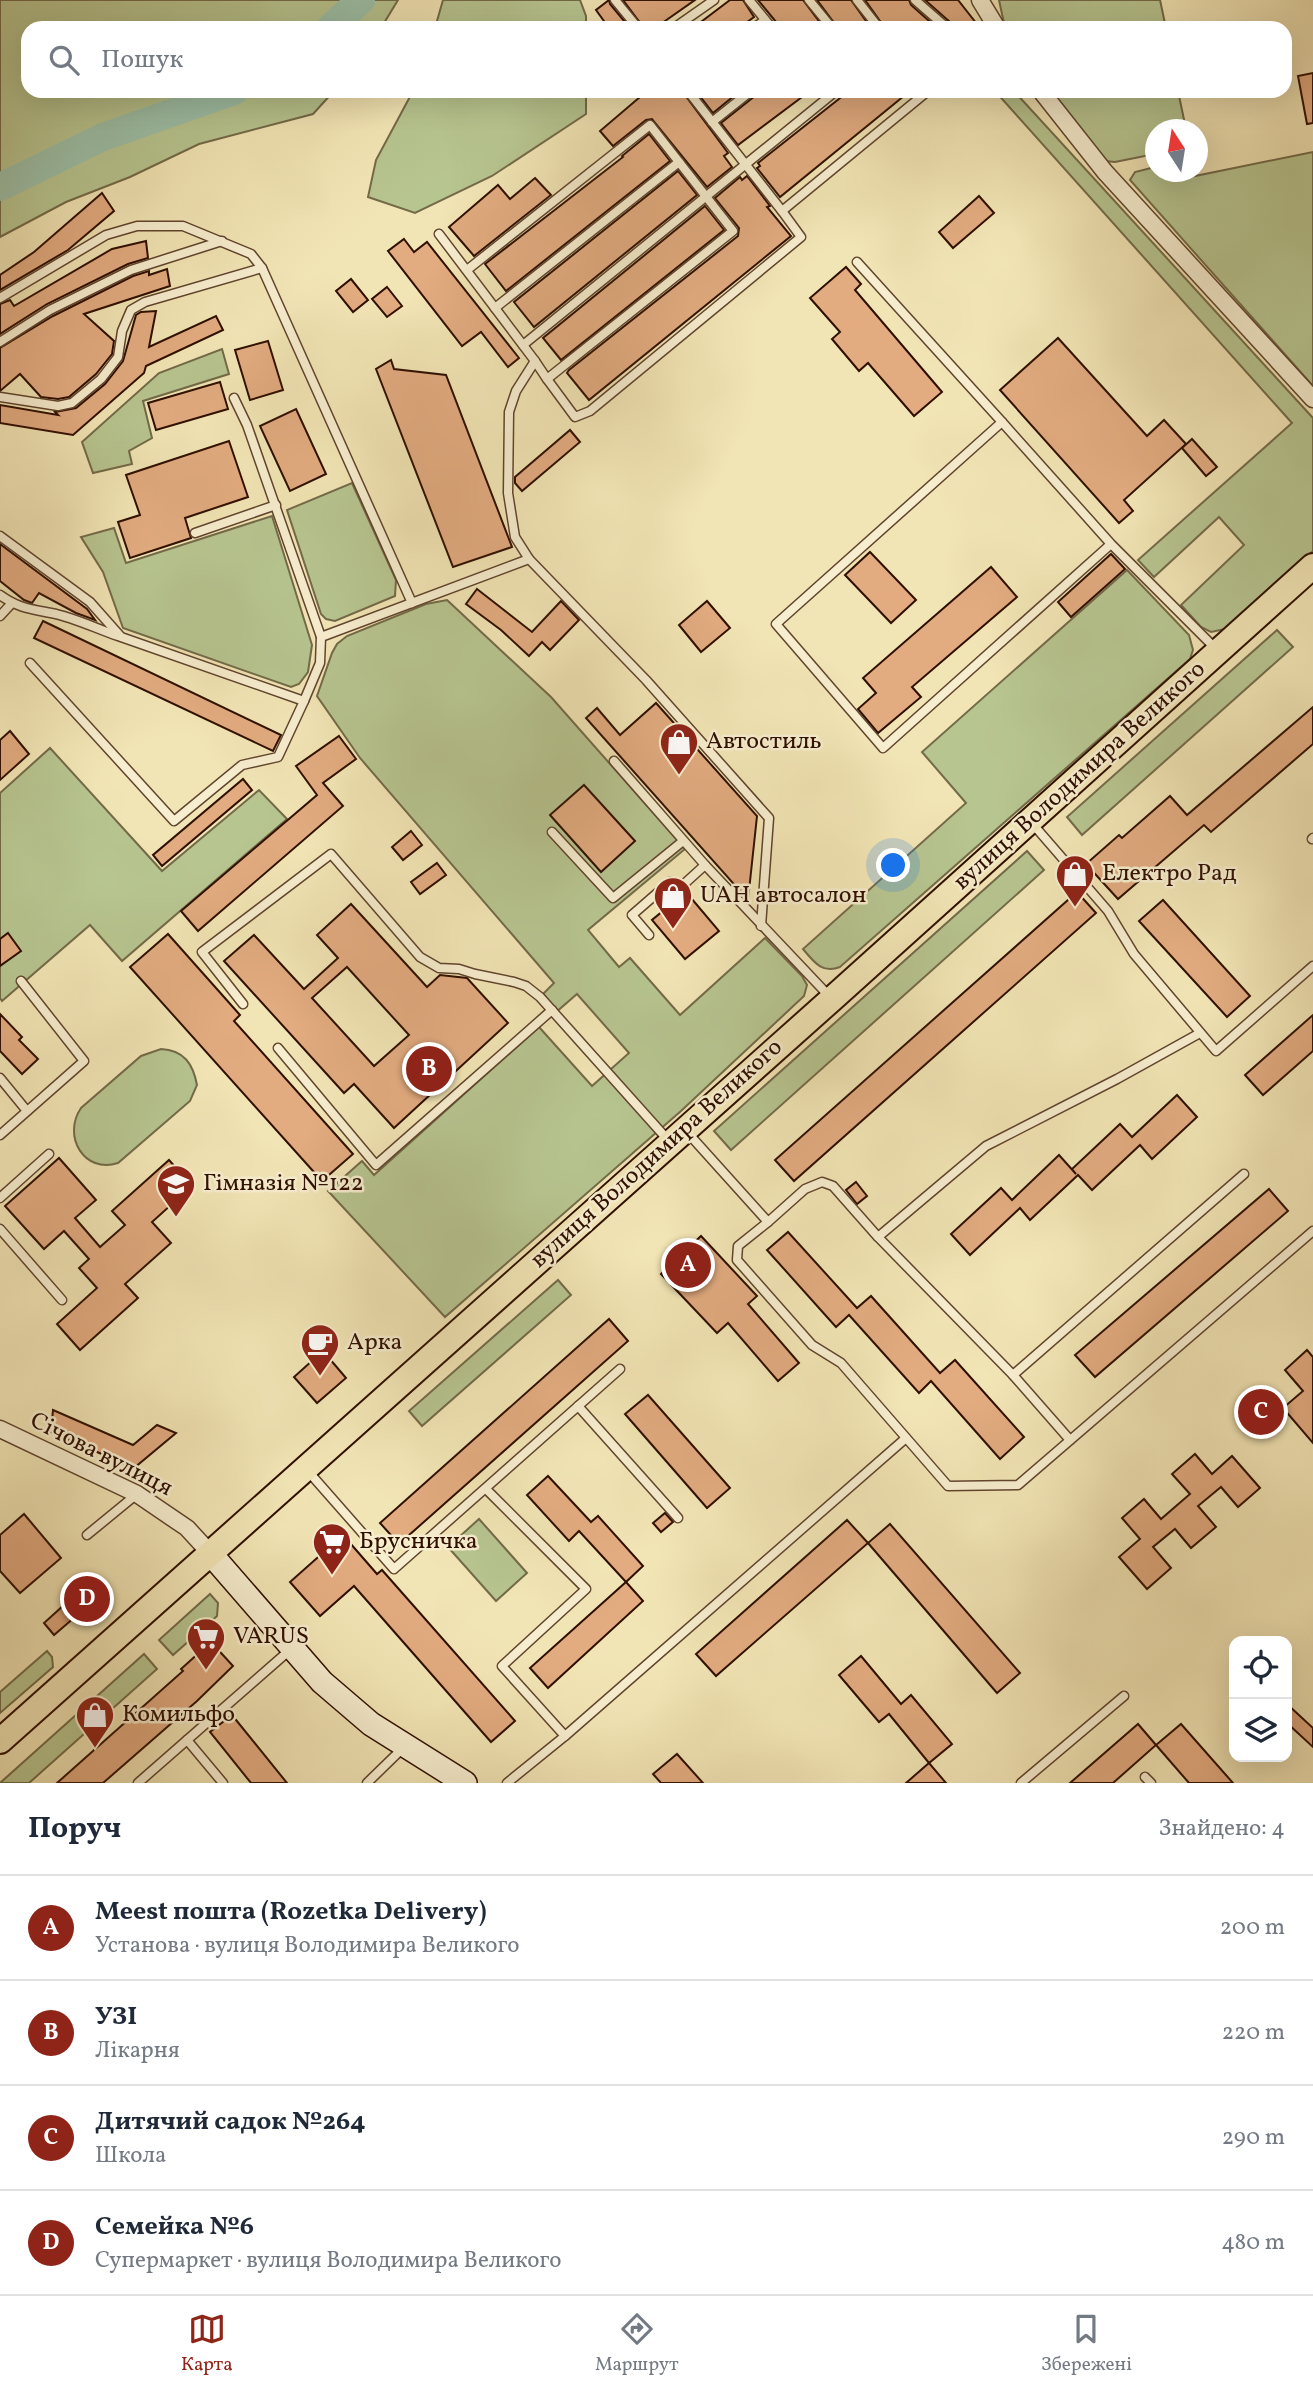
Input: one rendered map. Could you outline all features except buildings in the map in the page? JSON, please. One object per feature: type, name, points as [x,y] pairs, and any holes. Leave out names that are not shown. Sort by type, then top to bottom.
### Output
[{"type":"main road","name":"вулиця Володимира Великого","points":[[0,1741],[1313,566]]},
{"type":"street","points":[[980,0],[993,21]]},
{"type":"street","points":[[1047,98],[1105,172],[1313,399]]},
{"type":"street","name":"Січова вулиця","points":[[0,1429],[137,1494],[187,1528],[210,1553]]},
{"type":"street","points":[[210,1553],[322,1682],[371,1724],[465,1783]]},
{"type":"lane","points":[[615,0],[632,21]]},
{"type":"lane","points":[[684,21],[714,0]]},
{"type":"lane","points":[[749,0],[765,20]]},
{"type":"lane","points":[[809,0],[826,21]]},
{"type":"lane","points":[[857,0],[874,21]]},
{"type":"lane","points":[[915,0],[939,21]]},
{"type":"lane","points":[[439,234],[575,417],[590,411],[801,237],[693,98]]},
{"type":"lane","points":[[712,122],[742,98]]},
{"type":"lane","points":[[523,345],[823,98]]},
{"type":"lane","points":[[782,211],[919,98]]},
{"type":"lane","points":[[467,270],[650,125],[733,231],[547,379]]},
{"type":"lane","points":[[495,308],[679,162]]},
{"type":"lane","points":[[0,298],[106,235],[137,226],[183,226],[251,254],[262,268],[412,603]]},
{"type":"lane","points":[[0,342],[50,310],[131,270],[222,241]]},
{"type":"lane","points":[[857,262],[1111,544],[1218,651]]},
{"type":"lane","points":[[0,397],[58,406],[72,403],[101,379],[118,357],[122,331],[131,310],[145,302],[262,268]]},
{"type":"lane","points":[[535,361],[516,391],[509,412],[508,493],[515,537],[530,559],[646,680],[769,818],[761,926]]},
{"type":"lane","points":[[30,663],[174,821],[242,765],[278,757],[320,663],[321,637],[247,425],[234,398]]},
{"type":"lane","points":[[1002,422],[776,624],[883,748],[1111,544]]},
{"type":"lane","points":[[195,533],[276,505]]},
{"type":"lane","points":[[0,536],[90,602],[121,637]]},
{"type":"lane","points":[[321,637],[530,559]]},
{"type":"lane","points":[[0,595],[32,611],[52,613],[304,701]]},
{"type":"lane","points":[[0,616],[12,603]]},
{"type":"lane","points":[[614,761],[683,841],[832,999]]},
{"type":"lane","points":[[1030,821],[1108,911],[1135,954],[1216,1051],[1313,966]]},
{"type":"lane","points":[[552,832],[613,898],[683,841]]},
{"type":"lane","points":[[243,1004],[202,952],[331,854],[419,957],[439,968],[459,969],[526,986],[540,997],[768,1222]]},
{"type":"lane","points":[[649,935],[632,915],[670,882],[682,885],[705,865]]},
{"type":"lane","points":[[0,1135],[84,1061],[21,981]]},
{"type":"lane","points":[[278,1048],[376,1165],[552,1010]]},
{"type":"lane","points":[[878,1237],[986,1146],[1200,1033]]},
{"type":"lane","points":[[0,1078],[27,1111]]},
{"type":"lane","points":[[0,1198],[49,1154]]},
{"type":"lane","points":[[1013,1375],[1244,1174]]},
{"type":"lane","points":[[1070,1440],[1013,1375],[878,1237],[833,1186],[822,1182],[805,1189],[738,1246],[737,1260],[812,1345],[841,1363],[948,1486],[1018,1485],[1313,1231]]},
{"type":"lane","points":[[0,1229],[62,1300]]},
{"type":"lane","points":[[305,1468],[394,1569],[620,1368]]},
{"type":"lane","points":[[578,1406],[678,1518]]},
{"type":"lane","points":[[507,1783],[565,1736],[906,1438]]},
{"type":"lane","points":[[486,1489],[586,1589],[502,1666],[565,1736]]},
{"type":"lane","points":[[88,1535],[137,1494]]},
{"type":"lane","points":[[138,1783],[291,1648]]},
{"type":"lane","points":[[1021,1783],[1124,1696]]},
{"type":"lane","points":[[187,1740],[223,1783]]},
{"type":"lane","points":[[367,1783],[404,1747]]},
{"type":"green space","points":[[0,0],[398,0],[385,21],[21,21],[21,98],[328,98],[313,114],[199,144],[130,177],[66,202],[0,237]]},
{"type":"green space","points":[[443,0],[580,0],[586,16],[586,21],[437,21]]},
{"type":"green space","points":[[999,0],[1160,0],[1164,21],[1004,21]]},
{"type":"green space","points":[[409,98],[586,98],[586,114],[492,176],[415,213],[368,197],[376,160]]},
{"type":"green space","points":[[1001,98],[1020,98],[1313,418],[1313,551],[1225,629],[1211,632],[1201,627],[1181,605],[1244,545],[1219,517],[1154,577],[1138,560],[1292,423]]},
{"type":"green space","points":[[1053,98],[1179,98],[1184,119],[1145,119],[1145,156],[1115,162],[1105,161]]},
{"type":"green space","points":[[1313,152],[1313,386],[1130,180],[1135,172],[1145,170],[1145,182],[1208,182],[1208,173]]},
{"type":"green space","points":[[222,349],[229,374],[143,401],[152,438],[129,451],[132,464],[93,473],[82,442],[159,373]]},
{"type":"green space","points":[[352,483],[396,580],[395,596],[335,621],[326,619],[321,614],[287,510]]},
{"type":"green space","points":[[272,516],[312,645],[308,672],[299,684],[291,687],[123,628],[103,572],[81,537],[114,528],[126,563]]},
{"type":"green space","points":[[1127,570],[1189,635],[1193,650],[1190,659],[840,967],[828,969],[819,965],[803,949],[966,803],[922,752]]},
{"type":"green space","points":[[447,600],[551,697],[685,849],[588,930],[619,967],[630,958],[680,1015],[765,938],[802,976],[807,985],[804,996],[681,1111],[445,1317],[328,1191],[362,1161],[374,1175],[539,1027],[592,1086],[629,1053],[577,994],[555,1013],[540,997],[554,983],[360,758],[317,696],[332,653],[337,644],[347,636],[426,604]]},
{"type":"green space","points":[[1277,630],[1293,647],[1082,835],[1067,817]]},
{"type":"green space","points":[[50,748],[162,871],[259,790],[287,819],[122,961],[90,925],[2,1001],[0,793]]},
{"type":"green space","points":[[1027,851],[1044,870],[731,1150],[714,1131]]},
{"type":"green space","points":[[161,1049],[176,1052],[190,1065],[197,1085],[190,1101],[118,1163],[106,1165],[86,1158],[75,1141],[76,1119],[81,1108],[141,1056]]},
{"type":"green space","points":[[558,1280],[571,1295],[422,1426],[409,1411]]},
{"type":"green space","points":[[479,1519],[527,1573],[496,1601],[448,1547]]},
{"type":"green space","points":[[210,1594],[218,1603],[217,1616],[173,1655],[159,1640]]},
{"type":"green space","points":[[47,1651],[52,1657],[53,1667],[0,1713],[0,1692]]},
{"type":"green space","points":[[144,1654],[157,1669],[29,1783],[0,1783]]},
{"type":"waterway","points":[[338,21],[361,0]]},
{"type":"waterway","points":[[0,187],[103,137],[214,98]]},
{"type":"place","name":"Автостиль","points":[[679,776]]},
{"type":"place","name":"Електро Рад","points":[[1075,908]]},
{"type":"place","name":"UAH автосалон","points":[[673,930]]},
{"type":"place","name":"УЗІ","points":[[429,1069]]},
{"type":"place","name":"Гімназія №122","points":[[176,1218]]},
{"type":"place","name":"Meest пошта (Rozetka Delivery)","points":[[688,1265]]},
{"type":"place","name":"Арка","points":[[320,1377]]},
{"type":"place","name":"Дитячий садок №264","points":[[1261,1412]]},
{"type":"place","name":"Брусничка","points":[[332,1576]]},
{"type":"place","name":"Семейка №6","points":[[87,1599]]},
{"type":"place","name":"VARUS","points":[[206,1671]]},
{"type":"place","name":"Комильфо","points":[[95,1749]]}]
